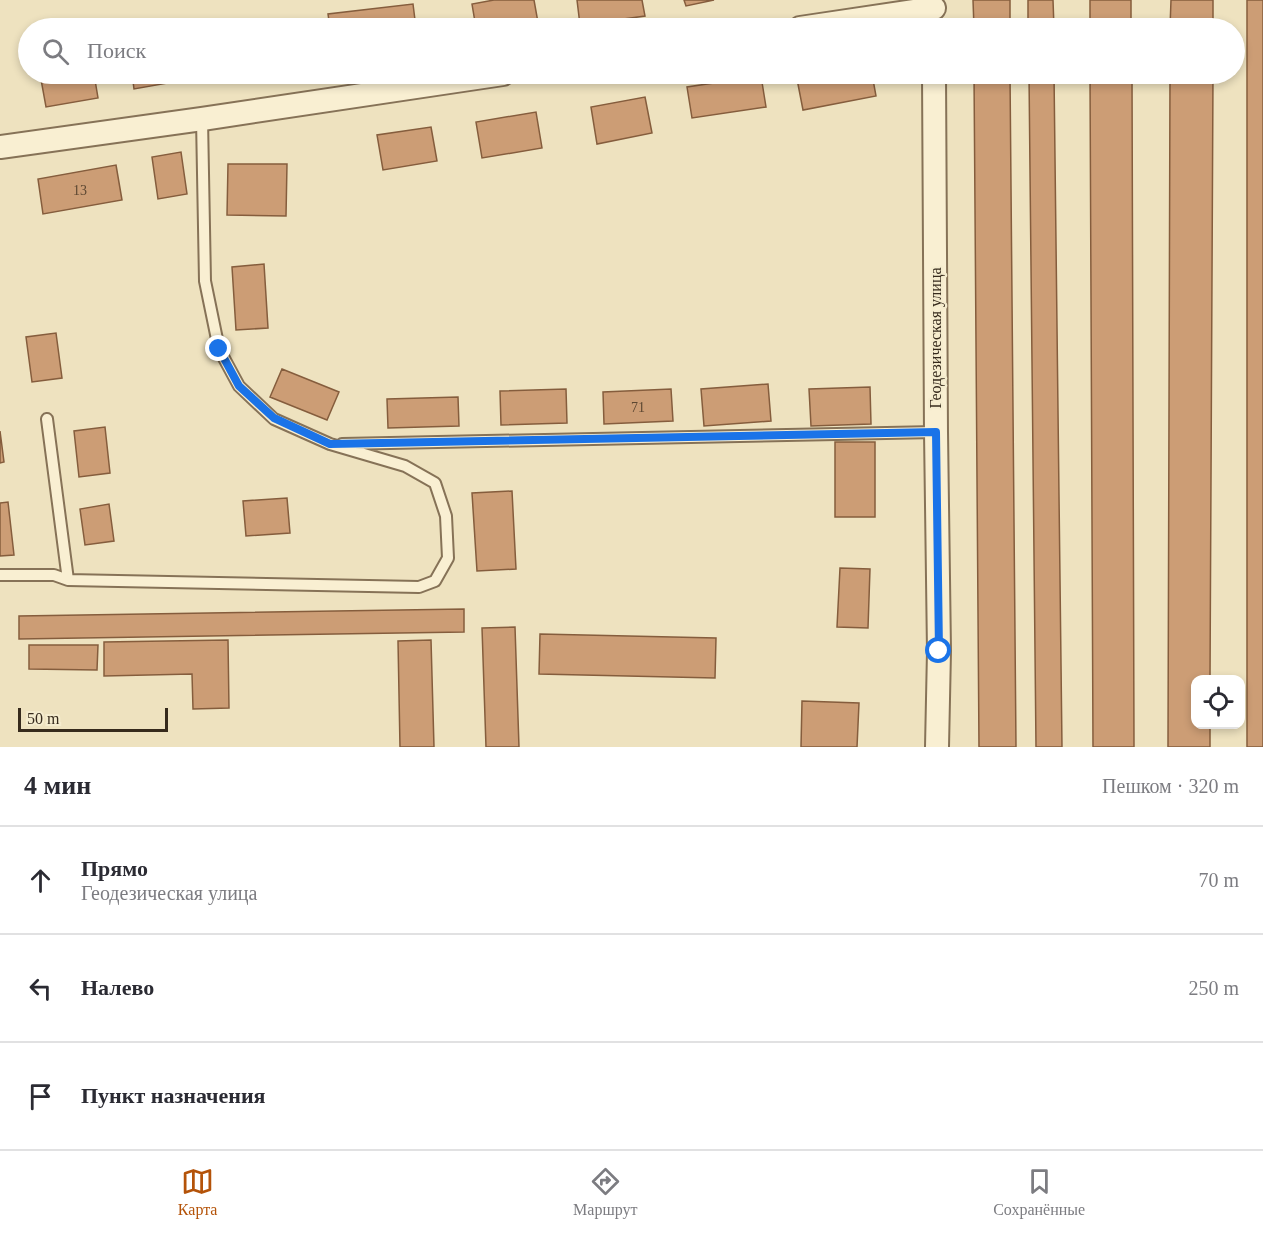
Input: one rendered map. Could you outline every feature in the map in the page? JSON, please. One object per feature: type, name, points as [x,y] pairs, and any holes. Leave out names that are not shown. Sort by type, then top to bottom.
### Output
[{"type":"street","points":[[884,18],[934,12]]},
{"type":"street","points":[[0,147],[436,84]]},
{"type":"street","name":"Геодезическая улица","points":[[934,84],[939,651],[937,747]]},
{"type":"lane","points":[[0,575],[54,575],[68,580],[419,587],[435,581],[448,558],[446,516],[435,483],[405,466],[330,444],[274,418],[239,386],[219,349],[205,281],[202,119]]},
{"type":"lane","points":[[47,419],[68,580]]},
{"type":"lane","points":[[330,444],[936,432]]},
{"type":"building","points":[[494,0],[534,0],[537,18],[474,18],[472,4]]},
{"type":"building","points":[[577,0],[642,0],[645,16],[631,18],[579,18]]},
{"type":"building","points":[[684,0],[714,0],[686,6]]},
{"type":"building","points":[[973,0],[1010,0],[1010,18],[974,18]]},
{"type":"building","points":[[1028,0],[1053,0],[1054,18],[1028,18]]},
{"type":"building","points":[[1090,0],[1131,0],[1131,18],[1090,18]]},
{"type":"building","points":[[1171,0],[1213,0],[1213,18],[1170,18]]},
{"type":"building","points":[[1247,0],[1263,0],[1263,747],[1247,747]]},
{"type":"building","points":[[413,4],[415,18],[329,18],[328,14]]},
{"type":"building","points":[[42,84],[96,84],[98,98],[46,107]]},
{"type":"building","points":[[133,84],[162,84],[134,89]]},
{"type":"building","points":[[707,84],[762,84],[766,107],[692,118],[687,87]]},
{"type":"building","points":[[798,84],[874,84],[876,96],[803,110]]},
{"type":"building","points":[[974,84],[1010,84],[1016,747],[979,747]]},
{"type":"building","points":[[1029,84],[1054,84],[1062,747],[1036,747]]},
{"type":"building","points":[[1090,84],[1132,84],[1134,747],[1093,747]]},
{"type":"building","points":[[1170,84],[1213,84],[1210,675],[1191,675],[1191,729],[1210,729],[1210,747],[1168,747]]},
{"type":"building","points":[[645,97],[652,133],[597,144],[591,107]]},
{"type":"building","points":[[536,112],[542,148],[482,158],[476,122]]},
{"type":"building","points":[[431,127],[437,161],[383,170],[377,135]]},
{"type":"building","points":[[181,152],[187,194],[158,199],[152,157]]},
{"type":"building","points":[[228,164],[287,164],[286,216],[227,215]]},
{"type":"building","points":[[116,165],[122,200],[43,214],[38,179]]},
{"type":"building","points":[[264,264],[268,328],[236,330],[232,267]]},
{"type":"building","points":[[56,333],[62,378],[32,382],[26,337]]},
{"type":"building","points":[[282,369],[339,392],[327,420],[270,397]]},
{"type":"building","points":[[768,384],[771,421],[704,426],[701,389]]},
{"type":"building","points":[[870,387],[871,424],[811,426],[809,389]]},
{"type":"building","points":[[566,389],[567,423],[501,425],[500,391]]},
{"type":"building","points":[[671,389],[673,421],[604,424],[603,392]]},
{"type":"building","points":[[458,397],[459,426],[388,428],[387,399]]},
{"type":"building","points":[[105,427],[110,473],[79,477],[74,431]]},
{"type":"building","points":[[0,431],[4,462],[0,463]]},
{"type":"building","points":[[835,442],[875,442],[875,517],[835,517]]},
{"type":"building","points":[[512,491],[516,569],[477,571],[472,493]]},
{"type":"building","points":[[287,498],[290,533],[246,536],[243,501]]},
{"type":"building","points":[[8,502],[14,555],[0,556],[0,503]]},
{"type":"building","points":[[109,504],[114,541],[85,545],[80,509]]},
{"type":"building","points":[[840,568],[870,569],[868,628],[837,627]]},
{"type":"building","points":[[464,609],[464,632],[19,639],[19,616]]},
{"type":"building","points":[[515,627],[519,747],[486,747],[482,628]]},
{"type":"building","points":[[540,634],[716,638],[715,678],[539,674]]},
{"type":"building","points":[[228,640],[229,708],[193,709],[192,674],[104,676],[104,642]]},
{"type":"building","points":[[431,640],[434,747],[400,747],[398,641]]},
{"type":"building","points":[[29,645],[98,645],[97,670],[29,669]]},
{"type":"building","points":[[802,701],[859,703],[857,747],[801,747]]},
{"type":"route","points":[[219,349],[239,386],[274,418],[330,444],[936,432],[939,651]]}]
